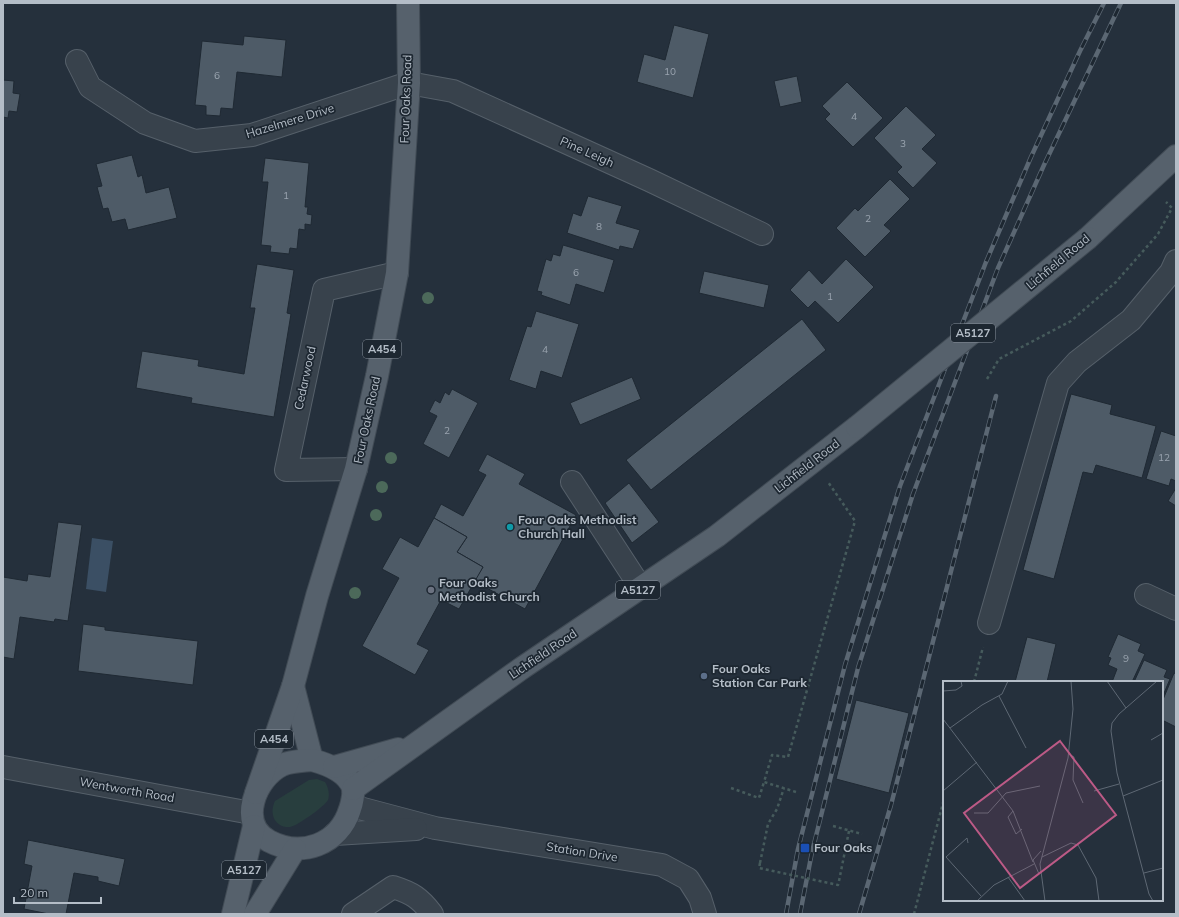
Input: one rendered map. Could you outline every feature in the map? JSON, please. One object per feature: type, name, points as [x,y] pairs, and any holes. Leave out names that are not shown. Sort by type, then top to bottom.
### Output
[{"type":"main road","name":"Four Oaks Road","points":[[254,811],[293,686],[317,596],[356,469],[377,376],[397,273],[409,83],[408,3]]},
{"type":"main road","name":"Lichfield Road","points":[[352,797],[413,745],[522,668],[717,536],[857,427],[1088,238],[1176,156]]},
{"type":"main road","name":"Four Oaks Road","points":[[293,686],[312,760]]},
{"type":"main road","name":"Lichfield Road","points":[[334,767],[413,745]]},
{"type":"main road","points":[[312,760],[334,767],[345,777],[352,797],[348,817],[335,834],[326,841],[315,846],[295,849],[277,845],[264,838],[254,811],[264,779],[270,773],[291,762],[312,760]]},
{"type":"main road","name":"A5127","points":[[233,914],[254,811]]},
{"type":"main road","name":"A5127","points":[[255,914],[295,849]]},
{"type":"street","name":"Hazelmere Drive","points":[[77,61],[90,87],[145,123],[195,141],[252,135],[409,83]]},
{"type":"street","name":"Pine Leigh","points":[[409,83],[452,91],[649,180],[762,234]]},
{"type":"street","points":[[989,623],[1058,383],[1077,362],[1131,320],[1171,272],[1176,261]]},
{"type":"street","name":"Cedarwood","points":[[356,469],[286,470],[324,290],[397,273]]},
{"type":"street","points":[[572,482],[641,588]]},
{"type":"street","points":[[1146,595],[1176,609]]},
{"type":"street","name":"Wentworth Road","points":[[3,767],[254,811]]},
{"type":"street","name":"Station Drive","points":[[352,797],[435,828],[662,865],[688,879],[700,898],[705,914]]},
{"type":"street","name":"Station Drive","points":[[335,834],[435,828]]},
{"type":"street","points":[[353,914],[393,888],[409,892],[424,903],[432,914]]},
{"type":"path","points":[[987,379],[999,359],[1071,321],[1116,282],[1158,234],[1172,208],[1149,182]]},
{"type":"path","points":[[731,788],[759,798],[772,755],[788,757],[855,521],[813,460]]},
{"type":"path","points":[[974,681],[989,623]]},
{"type":"path","points":[[764,782],[796,792]]},
{"type":"path","points":[[784,788],[777,809],[768,824],[759,868],[838,885],[849,831]]},
{"type":"path","points":[[914,914],[943,803]]},
{"type":"path","points":[[832,826],[862,834]]},
{"type":"green space","points":[[317,779],[325,782],[327,786],[329,795],[326,803],[294,826],[285,827],[280,825],[274,819],[273,815],[273,806],[275,801],[309,780]]},
{"type":"water","points":[[92,538],[113,541],[106,592],[86,589]]},
{"type":"building","points":[[674,25],[709,34],[693,98],[637,82],[644,54],[665,60]]},
{"type":"building","points":[[244,36],[286,40],[282,77],[237,72],[233,109],[221,108],[220,116],[206,115],[206,106],[195,105],[202,41],[243,45]]},
{"type":"building","points":[[797,76],[802,102],[780,107],[774,81]]},
{"type":"building","points":[[3,80],[14,81],[13,93],[20,94],[17,112],[9,111],[8,118],[3,117]]},
{"type":"building","points":[[847,82],[883,118],[853,147],[825,119],[830,114],[822,106]]},
{"type":"building","points":[[906,106],[936,135],[922,149],[937,163],[913,188],[897,172],[902,167],[874,138]]},
{"type":"building","points":[[132,155],[138,177],[142,175],[146,193],[169,187],[177,218],[128,230],[125,219],[112,222],[108,208],[103,209],[97,187],[102,186],[96,164]]},
{"type":"building","points":[[265,158],[309,163],[305,207],[308,207],[307,214],[312,215],[311,225],[305,224],[305,230],[299,229],[297,249],[290,248],[289,254],[270,252],[271,246],[261,245],[268,182],[262,182]]},
{"type":"building","points":[[890,179],[910,199],[884,225],[891,231],[865,257],[836,228],[855,208],[858,211]]},
{"type":"building","points":[[588,196],[622,206],[616,223],[640,230],[633,249],[620,246],[619,250],[567,233],[573,213],[581,216]]},
{"type":"building","points":[[563,245],[614,260],[604,293],[576,284],[570,305],[541,295],[542,292],[537,291],[546,259],[551,261],[553,254],[560,256]]},
{"type":"building","points":[[846,259],[874,287],[838,323],[815,301],[808,308],[790,290],[809,270],[822,284]]},
{"type":"building","points":[[257,264],[294,270],[287,313],[291,314],[274,417],[191,403],[192,398],[136,388],[142,351],[199,360],[198,366],[244,374],[255,308],[250,308]]},
{"type":"building","points":[[704,271],[769,285],[764,308],[699,293]]},
{"type":"building","points":[[536,311],[579,324],[562,378],[541,371],[536,389],[509,380],[527,326],[531,327]]},
{"type":"building","points":[[802,319],[826,350],[651,490],[626,460]]},
{"type":"building","points":[[632,377],[641,399],[580,425],[570,403]]},
{"type":"building","points":[[452,389],[478,403],[449,458],[423,444],[437,416],[429,412],[435,400],[440,403],[445,392],[449,395]]},
{"type":"building","points":[[1071,394],[1112,405],[1110,414],[1156,426],[1142,478],[1096,465],[1093,474],[1083,472],[1054,579],[1023,570]]},
{"type":"building","points":[[1161,431],[1176,436],[1176,481],[1171,479],[1169,486],[1146,479]]},
{"type":"building","name":"Four Oaks Methodist Church Hall","points":[[487,454],[525,474],[519,484],[576,515],[525,609],[474,581],[483,567],[457,552],[467,537],[434,518],[441,504],[463,516],[486,475],[478,471]]},
{"type":"building","points":[[629,483],[659,522],[632,543],[605,503]]},
{"type":"building","points":[[1176,488],[1176,506],[1168,501]]},
{"type":"building","name":"Four Oaks Methodist Church","points":[[434,518],[467,537],[457,552],[483,567],[459,609],[441,600],[417,644],[429,650],[415,675],[362,646],[399,578],[382,569],[400,537],[418,547]]},
{"type":"building","points":[[58,522],[82,525],[68,621],[55,619],[54,622],[20,617],[14,659],[3,657],[3,577],[27,581],[28,574],[50,577]]},
{"type":"building","points":[[83,624],[105,627],[105,630],[198,641],[193,685],[78,671]]},
{"type":"building","points":[[1118,634],[1141,644],[1138,651],[1145,654],[1132,681],[1112,681],[1117,669],[1108,665],[1111,658],[1108,657]]},
{"type":"building","points":[[1027,637],[1056,644],[1047,681],[1015,681]]},
{"type":"building","points":[[1144,660],[1167,670],[1164,677],[1170,679],[1163,696],[1163,681],[1134,681]]},
{"type":"building","points":[[1174,673],[1176,674],[1176,727],[1163,720],[1163,700]]},
{"type":"building","points":[[856,700],[909,713],[889,793],[836,779]]},
{"type":"building","points":[[28,840],[125,859],[119,886],[98,881],[98,877],[74,873],[66,914],[49,914],[24,909],[32,866],[24,864]]},
{"type":"railway","points":[[786,914],[798,849],[845,665],[900,486],[986,262],[1031,157],[1104,3]]},
{"type":"railway","points":[[800,914],[812,852],[858,668],[913,494],[998,268],[1044,165],[1121,3]]},
{"type":"railway","points":[[859,914],[891,805],[996,396]]},
{"type":"place","name":"Four Oaks Methodist Church Hall","points":[[510,527]]},
{"type":"place","name":"Four Oaks Methodist Church","points":[[431,590]]},
{"type":"place","name":"Four Oaks Station Car Park","points":[[704,676]]},
{"type":"place","name":"Four Oaks","points":[[805,848]]}]
